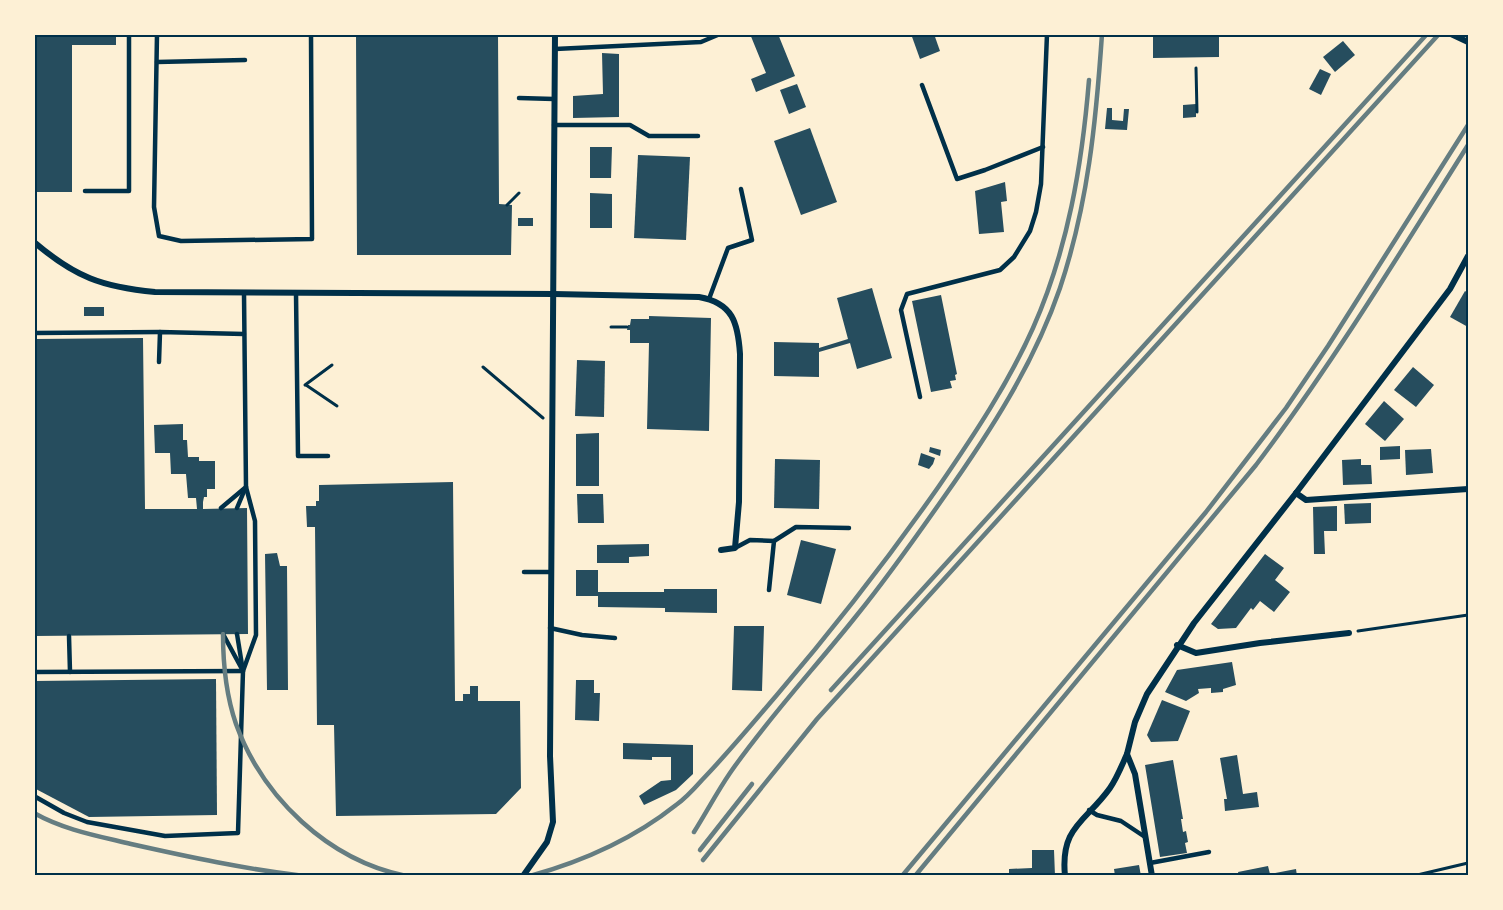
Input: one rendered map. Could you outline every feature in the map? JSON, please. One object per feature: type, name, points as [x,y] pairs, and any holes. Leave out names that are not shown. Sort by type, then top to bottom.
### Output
[{"type":"street","points":[[523,876],[547,842],[554,822],[550,756],[550,572],[555,34]]},
{"type":"street","points":[[1451,34],[1468,42]]},
{"type":"street","points":[[34,242],[69,269],[96,282],[127,290],[699,297],[721,304],[731,314],[739,333],[741,354],[739,502],[735,548],[721,550]]},
{"type":"street","points":[[1065,876],[1063,858],[1065,844],[1071,832],[1110,788],[1127,754],[1135,722],[1147,694],[1177,645],[1296,493],[1450,289],[1468,256]]},
{"type":"street","points":[[1296,493],[1306,500],[1468,489]]},
{"type":"street","points":[[1177,645],[1196,653],[1349,633]]},
{"type":"street","points":[[1127,754],[1135,774],[1152,876]]},
{"type":"lane","points":[[85,191],[129,191],[129,34]]},
{"type":"lane","points":[[157,34],[154,207],[159,236],[181,241],[312,239],[311,34]]},
{"type":"lane","points":[[555,49],[701,42],[720,34]]},
{"type":"lane","points":[[920,397],[901,310],[907,294],[1000,270],[1014,257],[1030,231],[1041,184],[1047,34]]},
{"type":"lane","points":[[158,62],[245,60]]},
{"type":"lane","points":[[922,85],[957,178],[985,170],[1043,147]]},
{"type":"lane","points":[[519,98],[554,99]]},
{"type":"lane","points":[[554,125],[630,125],[649,136],[698,136]]},
{"type":"lane","points":[[709,299],[728,248],[752,240],[741,189]]},
{"type":"lane","points":[[243,671],[256,635],[255,521],[246,487],[244,293]]},
{"type":"lane","points":[[296,293],[298,456],[328,456]]},
{"type":"lane","points":[[159,362],[160,332]]},
{"type":"lane","points":[[34,333],[244,334]]},
{"type":"lane","points":[[237,508],[246,487]]},
{"type":"lane","points":[[221,508],[246,487]]},
{"type":"lane","points":[[735,548],[750,540],[774,541],[796,527],[849,528]]},
{"type":"lane","points":[[770,590],[774,541]]},
{"type":"lane","points":[[524,572],[550,572]]},
{"type":"lane","points":[[550,628],[582,635],[615,638]]},
{"type":"lane","points":[[223,634],[243,671]]},
{"type":"lane","points":[[34,796],[64,813],[87,822],[165,836],[238,833],[243,671],[237,634]]},
{"type":"lane","points":[[69,636],[70,672]]},
{"type":"lane","points":[[34,672],[243,671]]},
{"type":"lane","points":[[1089,810],[1097,815],[1121,821],[1145,837]]},
{"type":"lane","points":[[1150,863],[1209,852]]},
{"type":"path","points":[[1196,68],[1197,112]]},
{"type":"path","points":[[507,205],[519,193]]},
{"type":"path","points":[[611,327],[627,327]]},
{"type":"path","points":[[306,385],[332,365]]},
{"type":"path","points":[[483,367],[552,426]]},
{"type":"path","points":[[297,385],[306,385],[337,406]]},
{"type":"path","points":[[1349,633],[1468,615]]},
{"type":"path","points":[[1413,876],[1468,863]]},
{"type":"building","points":[[34,34],[116,34],[116,45],[72,45],[72,192],[34,192]]},
{"type":"building","points":[[356,34],[498,34],[499,204],[512,205],[511,255],[357,255]]},
{"type":"building","points":[[750,34],[778,34],[795,76],[756,92],[751,79],[766,73]]},
{"type":"building","points":[[911,34],[934,34],[940,51],[920,59]]},
{"type":"building","points":[[1153,34],[1219,34],[1219,57],[1153,58]]},
{"type":"building","points":[[1343,41],[1355,55],[1335,72],[1323,57]]},
{"type":"building","points":[[602,53],[619,54],[619,117],[573,118],[573,96],[603,94]]},
{"type":"building","points":[[1320,69],[1331,74],[1321,95],[1309,89]]},
{"type":"building","points":[[797,84],[806,107],[789,114],[780,90]]},
{"type":"building","points":[[1196,104],[1196,117],[1183,118],[1183,105]]},
{"type":"building","points":[[1107,108],[1112,108],[1112,120],[1123,121],[1124,109],[1129,109],[1127,130],[1105,129]]},
{"type":"building","points":[[810,128],[837,202],[801,215],[774,141]]},
{"type":"building","points":[[590,147],[612,147],[611,178],[590,178]]},
{"type":"building","points":[[638,155],[690,157],[686,240],[634,238]]},
{"type":"building","points":[[1005,182],[1007,201],[1001,202],[1004,232],[979,234],[975,191]]},
{"type":"building","points":[[590,193],[612,194],[612,228],[590,228]]},
{"type":"building","points":[[518,218],[533,218],[533,226],[518,226]]},
{"type":"building","points":[[872,288],[892,358],[857,369],[850,343],[819,352],[819,377],[774,376],[774,342],[819,343],[819,348],[848,339],[837,298]]},
{"type":"building","points":[[1465,291],[1468,293],[1468,327],[1450,317]]},
{"type":"building","points":[[941,295],[957,374],[955,375],[956,380],[950,381],[952,388],[931,392],[912,301]]},
{"type":"building","points":[[84,307],[104,307],[104,316],[84,316]]},
{"type":"building","points":[[649,316],[711,318],[709,431],[647,429],[649,343],[630,343],[630,330],[627,330],[631,319],[649,319]]},
{"type":"building","points":[[143,338],[145,509],[197,509],[196,498],[188,498],[186,474],[171,474],[170,453],[155,453],[154,425],[183,424],[183,440],[187,440],[188,457],[199,457],[199,461],[215,461],[215,489],[207,489],[203,509],[247,508],[248,634],[34,636],[34,339]]},
{"type":"building","points":[[577,360],[605,361],[604,417],[575,416]]},
{"type":"building","points":[[1413,367],[1434,385],[1416,407],[1394,390]]},
{"type":"building","points":[[1384,401],[1404,419],[1385,441],[1365,424]]},
{"type":"building","points":[[599,433],[599,486],[576,486],[576,434]]},
{"type":"building","points":[[1400,446],[1400,459],[1380,460],[1380,447]]},
{"type":"building","points":[[930,447],[941,450],[940,456],[929,452]]},
{"type":"building","points":[[1431,449],[1433,473],[1406,475],[1405,450]]},
{"type":"building","points":[[921,453],[935,458],[929,469],[918,465]]},
{"type":"building","points":[[775,459],[820,460],[819,509],[774,508]]},
{"type":"building","points":[[1361,459],[1361,465],[1371,465],[1372,484],[1343,485],[1342,460]]},
{"type":"building","points":[[453,482],[455,701],[463,701],[463,694],[470,694],[470,686],[478,686],[478,701],[520,701],[521,788],[496,814],[336,816],[334,725],[317,725],[315,527],[307,527],[306,506],[316,506],[316,501],[319,501],[319,485]]},
{"type":"building","points":[[577,494],[603,494],[604,523],[578,523]]},
{"type":"building","points":[[1371,503],[1371,523],[1345,524],[1344,504]]},
{"type":"building","points":[[1337,506],[1337,531],[1324,531],[1325,554],[1314,554],[1313,507]]},
{"type":"building","points":[[801,540],[836,549],[821,604],[787,595]]},
{"type":"building","points":[[649,544],[649,556],[629,557],[629,563],[597,563],[597,545]]},
{"type":"building","points":[[277,553],[280,566],[287,566],[288,690],[267,690],[265,554]]},
{"type":"building","points":[[1265,554],[1284,568],[1275,580],[1290,592],[1274,612],[1260,601],[1253,610],[1251,608],[1236,628],[1218,629],[1211,624]]},
{"type":"building","points":[[576,570],[598,570],[598,592],[717,589],[717,613],[665,612],[665,608],[598,607],[598,596],[576,596]]},
{"type":"building","points":[[734,626],[764,626],[762,691],[732,690]]},
{"type":"building","points":[[1232,662],[1236,685],[1223,689],[1223,692],[1211,693],[1211,688],[1198,689],[1199,693],[1186,701],[1165,692],[1177,670]]},
{"type":"building","points":[[216,679],[217,815],[89,817],[34,788],[34,681]]},
{"type":"building","points":[[576,680],[594,680],[594,693],[600,693],[599,721],[575,720]]},
{"type":"building","points":[[1162,700],[1190,711],[1178,741],[1151,742],[1147,735]]},
{"type":"building","points":[[623,743],[693,745],[693,774],[676,790],[644,805],[639,796],[661,781],[671,780],[671,757],[652,757],[652,760],[623,759]]},
{"type":"building","points":[[1237,755],[1243,794],[1257,792],[1259,807],[1225,811],[1224,799],[1227,799],[1220,758]]},
{"type":"building","points":[[1173,760],[1183,832],[1186,831],[1188,842],[1185,843],[1187,853],[1160,857],[1145,765]]},
{"type":"building","points":[[1032,850],[1054,850],[1055,876],[1009,876],[1009,869],[1032,868]]},
{"type":"building","points":[[1139,865],[1141,876],[1115,876],[1114,869]]},
{"type":"building","points":[[1268,866],[1270,874],[1296,869],[1297,876],[1239,876],[1238,872]]},
{"type":"railway","points":[[694,832],[725,780],[745,753],[868,601],[912,542],[978,448],[1024,370],[1060,288],[1078,225],[1093,131],[1102,34]]},
{"type":"railway","points":[[831,690],[1427,34]]},
{"type":"railway","points":[[703,860],[817,719],[1439,34]]},
{"type":"railway","points":[[530,876],[569,864],[625,839],[687,796],[819,645],[939,486],[1002,389],[1033,328],[1045,298],[1056,268],[1072,206],[1089,80]]},
{"type":"railway","points":[[902,876],[1206,512],[1286,408],[1468,125]]},
{"type":"railway","points":[[915,876],[1256,465],[1339,347],[1468,145]]},
{"type":"railway","points":[[223,634],[226,680],[236,724],[263,777],[302,822],[325,840],[350,856],[377,868],[406,876]]},
{"type":"railway","points":[[700,850],[752,784]]},
{"type":"railway","points":[[34,813],[69,828],[131,844],[260,870],[304,876]]}]
